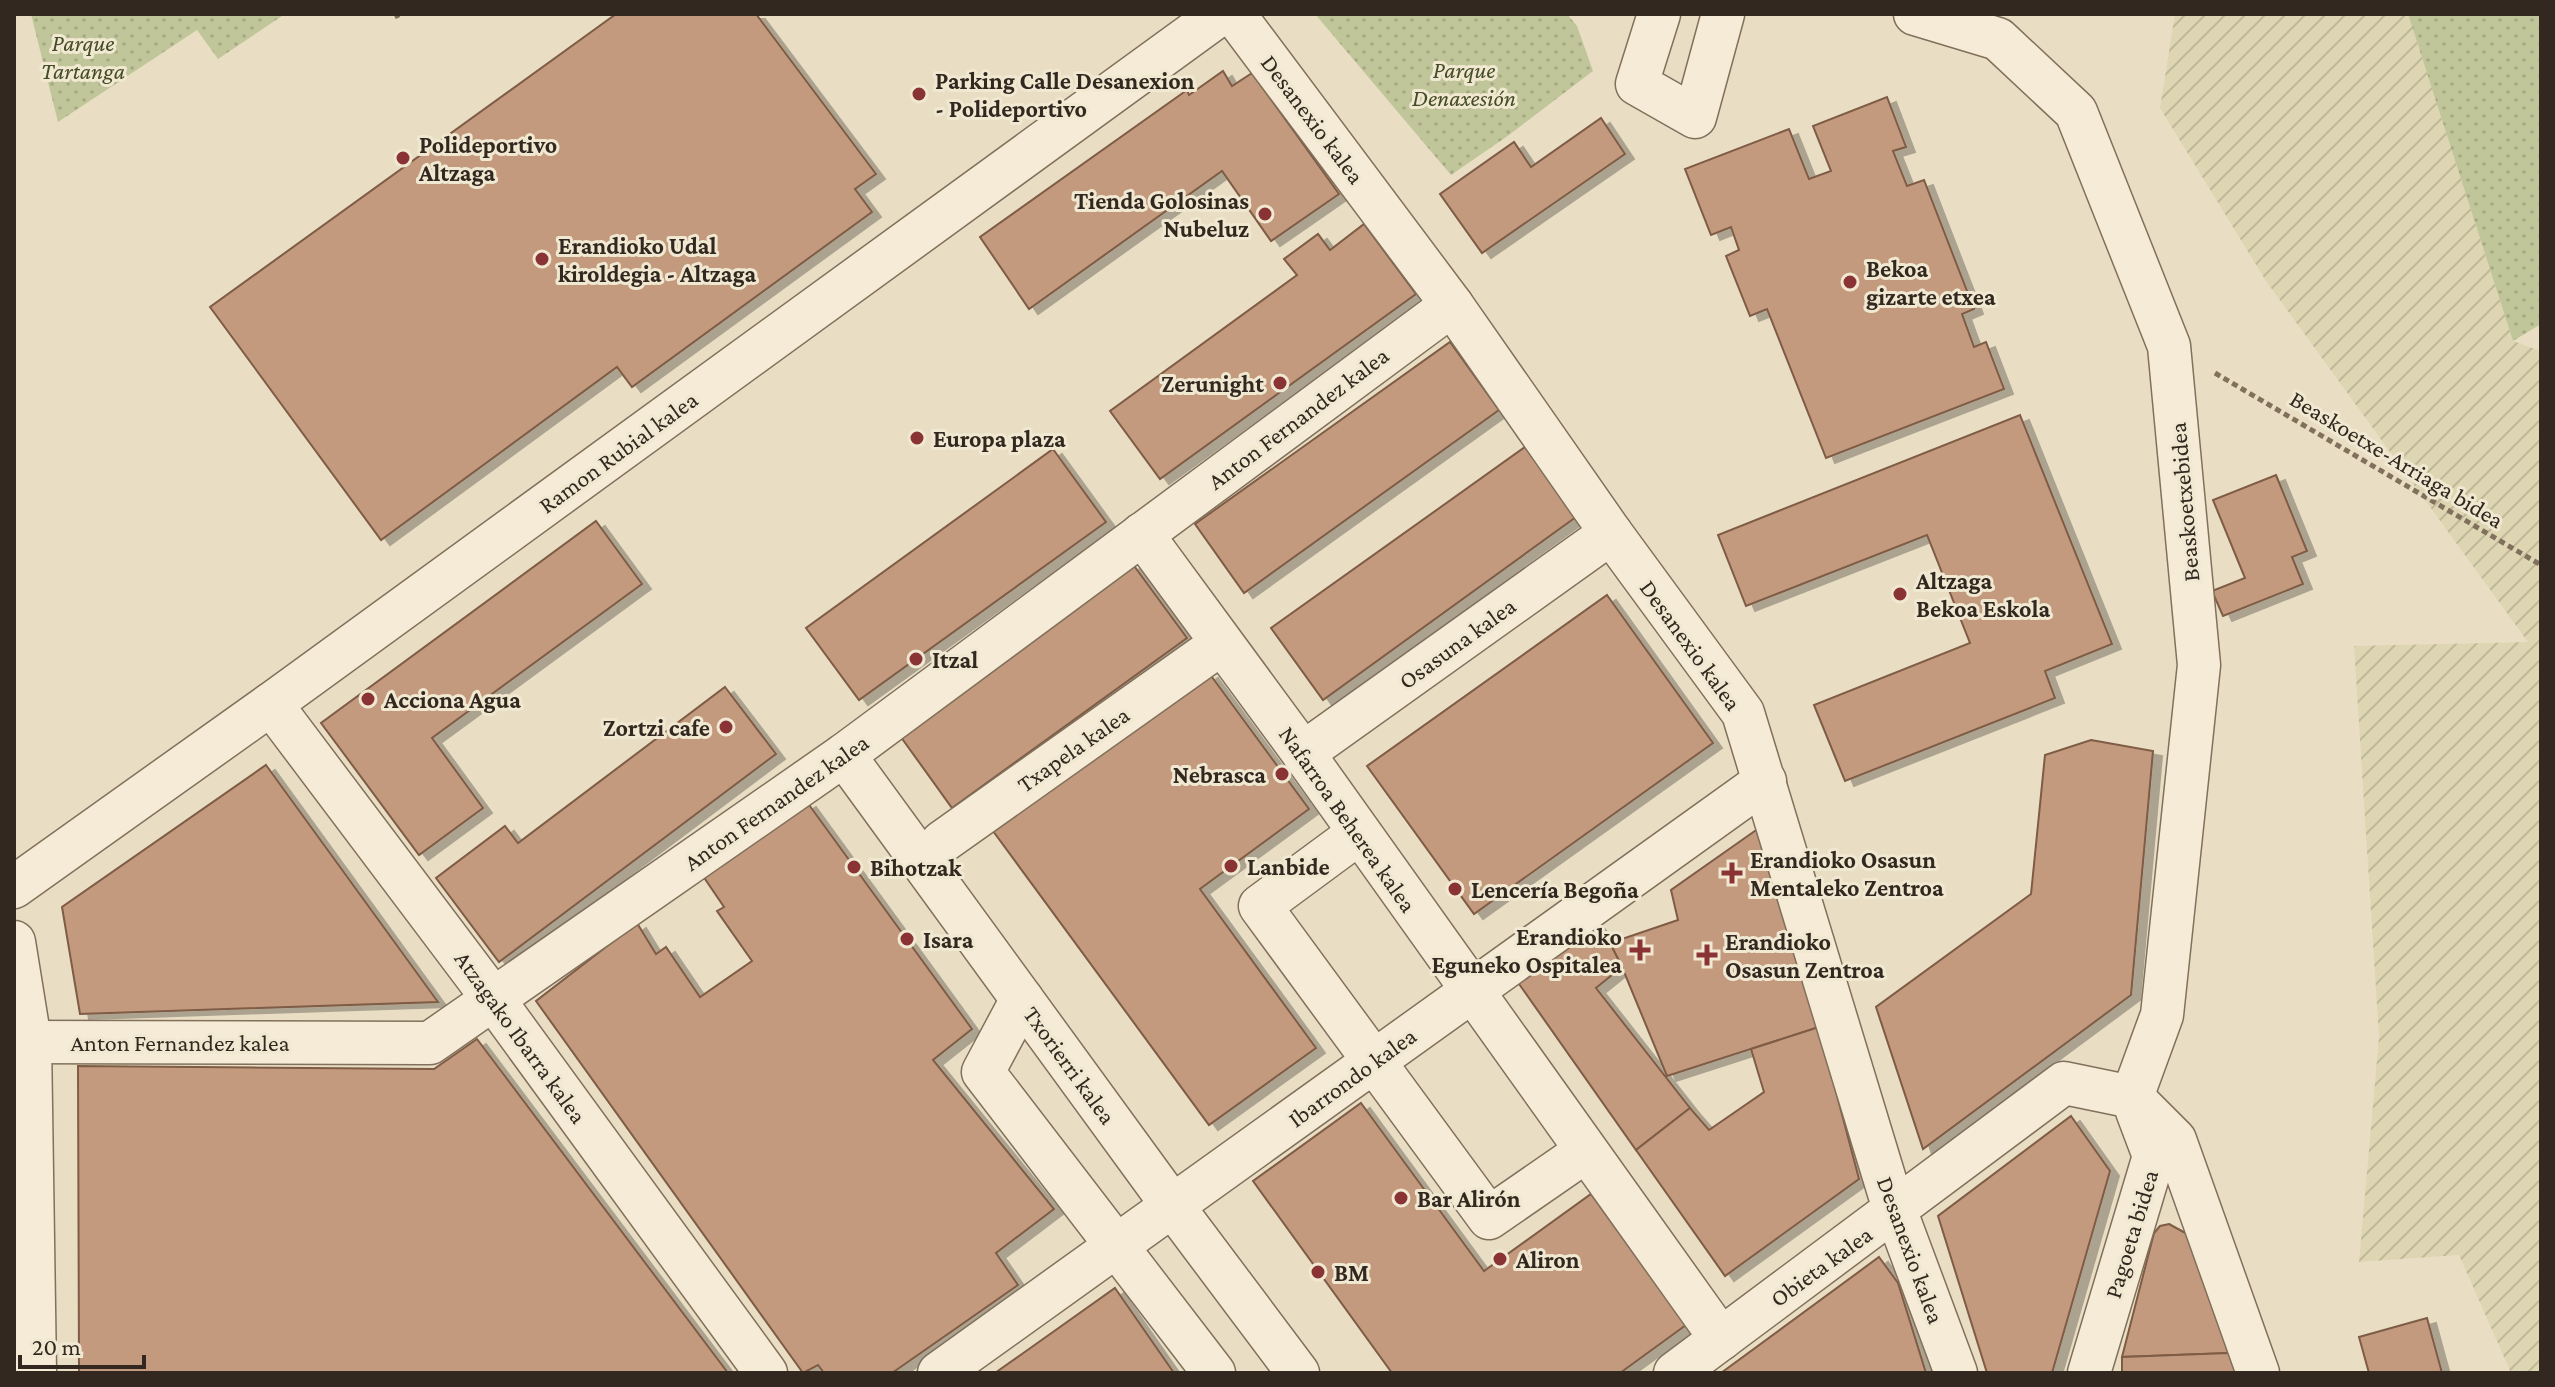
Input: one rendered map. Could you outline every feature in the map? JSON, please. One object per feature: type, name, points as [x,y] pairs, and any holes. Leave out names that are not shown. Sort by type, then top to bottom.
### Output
[{"type":"street","name":"Ramon Rubial kalea","points":[[14,887],[271,704],[1220,14]]},
{"type":"street","name":"Desanexio kalea","points":[[1234,14],[1452,305],[1611,533],[1743,713],[1895,1211],[1956,1373]]},
{"type":"street","points":[[1659,14],[1637,84],[1695,117],[1723,14]]},
{"type":"street","name":"Beaskoetxebidea","points":[[1915,14],[1998,39],[2076,112],[2169,346],[2199,665],[2162,1015],[2132,1097]]},
{"type":"street","name":"Anton Fernandez kalea","points":[[22,1042],[430,1043],[844,755],[1452,305]]},
{"type":"street","name":"Osasuna kalea","points":[[1303,753],[1611,533]]},
{"type":"street","name":"Nafarroa Beherea kalea","points":[[1142,534],[1303,753],[1721,1339]]},
{"type":"street","name":"Txapela kalea","points":[[942,842],[1204,656]]},
{"type":"street","name":"Atzagako Ibarra kalea","points":[[271,704],[494,1000],[766,1373]]},
{"type":"street","name":"Txorierri kalea","points":[[844,755],[1298,1373]]},
{"type":"street","name":"Ibarrondo kalea","points":[[939,1373],[1765,781]]},
{"type":"street","points":[[1359,833],[1260,906],[1489,1218],[1586,1151]]},
{"type":"street","points":[[14,942],[22,1042],[35,1373]]},
{"type":"street","points":[[1022,999],[983,1072],[1214,1373]]},
{"type":"street","name":"Obieta kalea","points":[[1675,1373],[2064,1083],[2132,1097]]},
{"type":"street","points":[[2132,1097],[2175,1140],[2258,1373]]},
{"type":"street","name":"Pagoeta bidea","points":[[2089,1373],[2154,1156],[2132,1097]]},
{"type":"path","name":"Beaskoetxe-Arriaga bidea","points":[[2234,384],[2541,565]]},
{"type":"shaded area","points":[[2175,14],[2408,14],[2513,341],[2541,351],[2541,1373],[2511,1373],[2459,1255],[2359,1262],[2379,1037],[2354,646],[2528,642],[2266,281],[2160,108]]},
{"type":"green space","name":"Parque Tartanga","points":[[31,14],[285,14],[218,59],[197,30],[58,122]]},
{"type":"green space","name":"Parque Denaxesión","points":[[1315,14],[1567,14],[1577,26],[1593,71],[1451,175]]},
{"type":"green space","points":[[2408,14],[2541,14],[2541,324],[2513,341]]},
{"type":"building","name":"Erandioko Udal kiroldegia - Altzaga","points":[[616,14],[756,14],[876,174],[855,189],[872,212],[632,387],[617,367],[381,540],[210,307]]},
{"type":"building","points":[[1223,71],[1232,86],[1252,73],[1339,194],[1271,241],[1222,171],[1029,309],[980,237],[1187,90],[1189,95]]},
{"type":"building","name":"Bekoa gizarte etxea","points":[[1887,97],[1906,147],[1893,151],[1907,186],[1924,180],[1974,309],[1962,314],[1974,347],[1986,342],[2004,389],[1826,458],[1767,309],[1750,316],[1726,256],[1739,250],[1731,227],[1711,235],[1685,169],[1789,129],[1809,179],[1831,171],[1813,126]]},
{"type":"building","points":[[1601,118],[1625,154],[1482,253],[1440,194],[1514,142],[1531,167]]},
{"type":"building","points":[[1364,224],[1416,294],[1160,479],[1110,411],[1297,275],[1284,259],[1318,234],[1330,250]]},
{"type":"building","points":[[1450,342],[1499,410],[1244,593],[1195,524]]},
{"type":"building","name":"Altzaga Bekoa Eskola","points":[[2020,415],[2112,644],[2045,671],[2055,698],[1845,781],[1814,705],[1970,643],[1927,535],[1746,606],[1718,535]]},
{"type":"building","points":[[1525,447],[1576,517],[1323,700],[1271,628]]},
{"type":"building","points":[[1053,449],[1106,522],[859,700],[806,628]]},
{"type":"building","points":[[2276,475],[2307,551],[2292,557],[2303,584],[2223,616],[2212,591],[2245,578],[2213,500]]},
{"type":"building","points":[[596,521],[642,584],[432,738],[483,808],[419,855],[321,723]]},
{"type":"building","points":[[1132,563],[1187,638],[952,808],[898,733]]},
{"type":"building","points":[[1607,595],[1713,743],[1474,914],[1367,766]]},
{"type":"building","points":[[1209,673],[1309,809],[1200,889],[1316,1048],[1209,1125],[993,831]]},
{"type":"building","points":[[725,687],[776,754],[499,962],[436,878],[505,826],[518,843]]},
{"type":"building","points":[[2091,740],[2153,751],[2131,995],[1923,1149],[1876,1007],[2031,894],[2045,755]]},
{"type":"building","points":[[266,765],[438,1002],[80,1014],[62,907]]},
{"type":"building","points":[[807,802],[972,1029],[933,1060],[1054,1209],[996,1253],[1018,1285],[892,1373],[824,1373],[818,1365],[803,1373],[536,1001],[637,923],[656,954],[666,947],[700,997],[752,961],[717,911],[724,907],[703,876]]},
{"type":"building","name":"Erandioko Osasun Zentroa","points":[[1759,828],[1819,1027],[1667,1076],[1610,943],[1678,920],[1671,890]]},
{"type":"building","points":[[1589,915],[1610,943],[1622,967],[1596,988],[1690,1108],[1636,1150],[1512,974]]},
{"type":"building","points":[[1819,1027],[1859,1179],[1725,1276],[1636,1150],[1690,1108],[1709,1130],[1764,1092],[1751,1049]]},
{"type":"building","points":[[477,1039],[728,1373],[79,1373],[78,1066],[434,1069]]},
{"type":"building","points":[[1361,1103],[1484,1271],[1591,1194],[1686,1325],[1620,1373],[1392,1373],[1253,1181]]},
{"type":"building","points":[[2071,1116],[2110,1171],[2052,1373],[1987,1373],[1938,1216]]},
{"type":"building","points":[[2169,1224],[2189,1235],[2229,1353],[2122,1357],[2154,1233],[2160,1226]]},
{"type":"building","points":[[1879,1257],[1898,1283],[1926,1373],[1721,1373]]},
{"type":"building","points":[[1115,1288],[1174,1373],[995,1373],[1029,1349]]},
{"type":"building","points":[[2427,1318],[2442,1373],[2369,1373],[2359,1337]]},
{"type":"building","points":[[2229,1353],[2236,1373],[2122,1373],[2122,1357]]},
{"type":"place","name":"Parking Calle Desanexion - Polideportivo","points":[[919,94]]},
{"type":"place","name":"Polideportivo Altzaga","points":[[403,158]]},
{"type":"place","name":"Tienda Golosinas Nubeluz","points":[[1265,214]]},
{"type":"place","name":"Erandioko Udal kiroldegia - Altzaga","points":[[542,259]]},
{"type":"place","name":"Bekoa gizarte etxea","points":[[1850,282]]},
{"type":"place","name":"Zerunight","points":[[1280,383]]},
{"type":"place","name":"Europa plaza","points":[[917,438]]},
{"type":"place","name":"Altzaga Bekoa Eskola","points":[[1900,594]]},
{"type":"place","name":"Itzal","points":[[916,659]]},
{"type":"place","name":"Acciona Agua","points":[[368,699]]},
{"type":"place","name":"Zortzi cafe","points":[[726,727]]},
{"type":"place","name":"Nebrasca","points":[[1282,774]]},
{"type":"place","name":"Lanbide","points":[[1231,866]]},
{"type":"place","name":"Bihotzak","points":[[854,867]]},
{"type":"place","name":"Erandioko Osasun Mentaleko Zentroa","points":[[1732,873]]},
{"type":"place","name":"Lencería Begoña","points":[[1455,889]]},
{"type":"place","name":"Isara","points":[[907,939]]},
{"type":"place","name":"Erandioko Eguneko Ospitalea","points":[[1640,950]]},
{"type":"place","name":"Erandioko Osasun Zentroa","points":[[1707,955]]},
{"type":"place","name":"Bar Alirón","points":[[1401,1198]]},
{"type":"place","name":"Aliron","points":[[1500,1259]]},
{"type":"place","name":"BM","points":[[1318,1272]]}]
